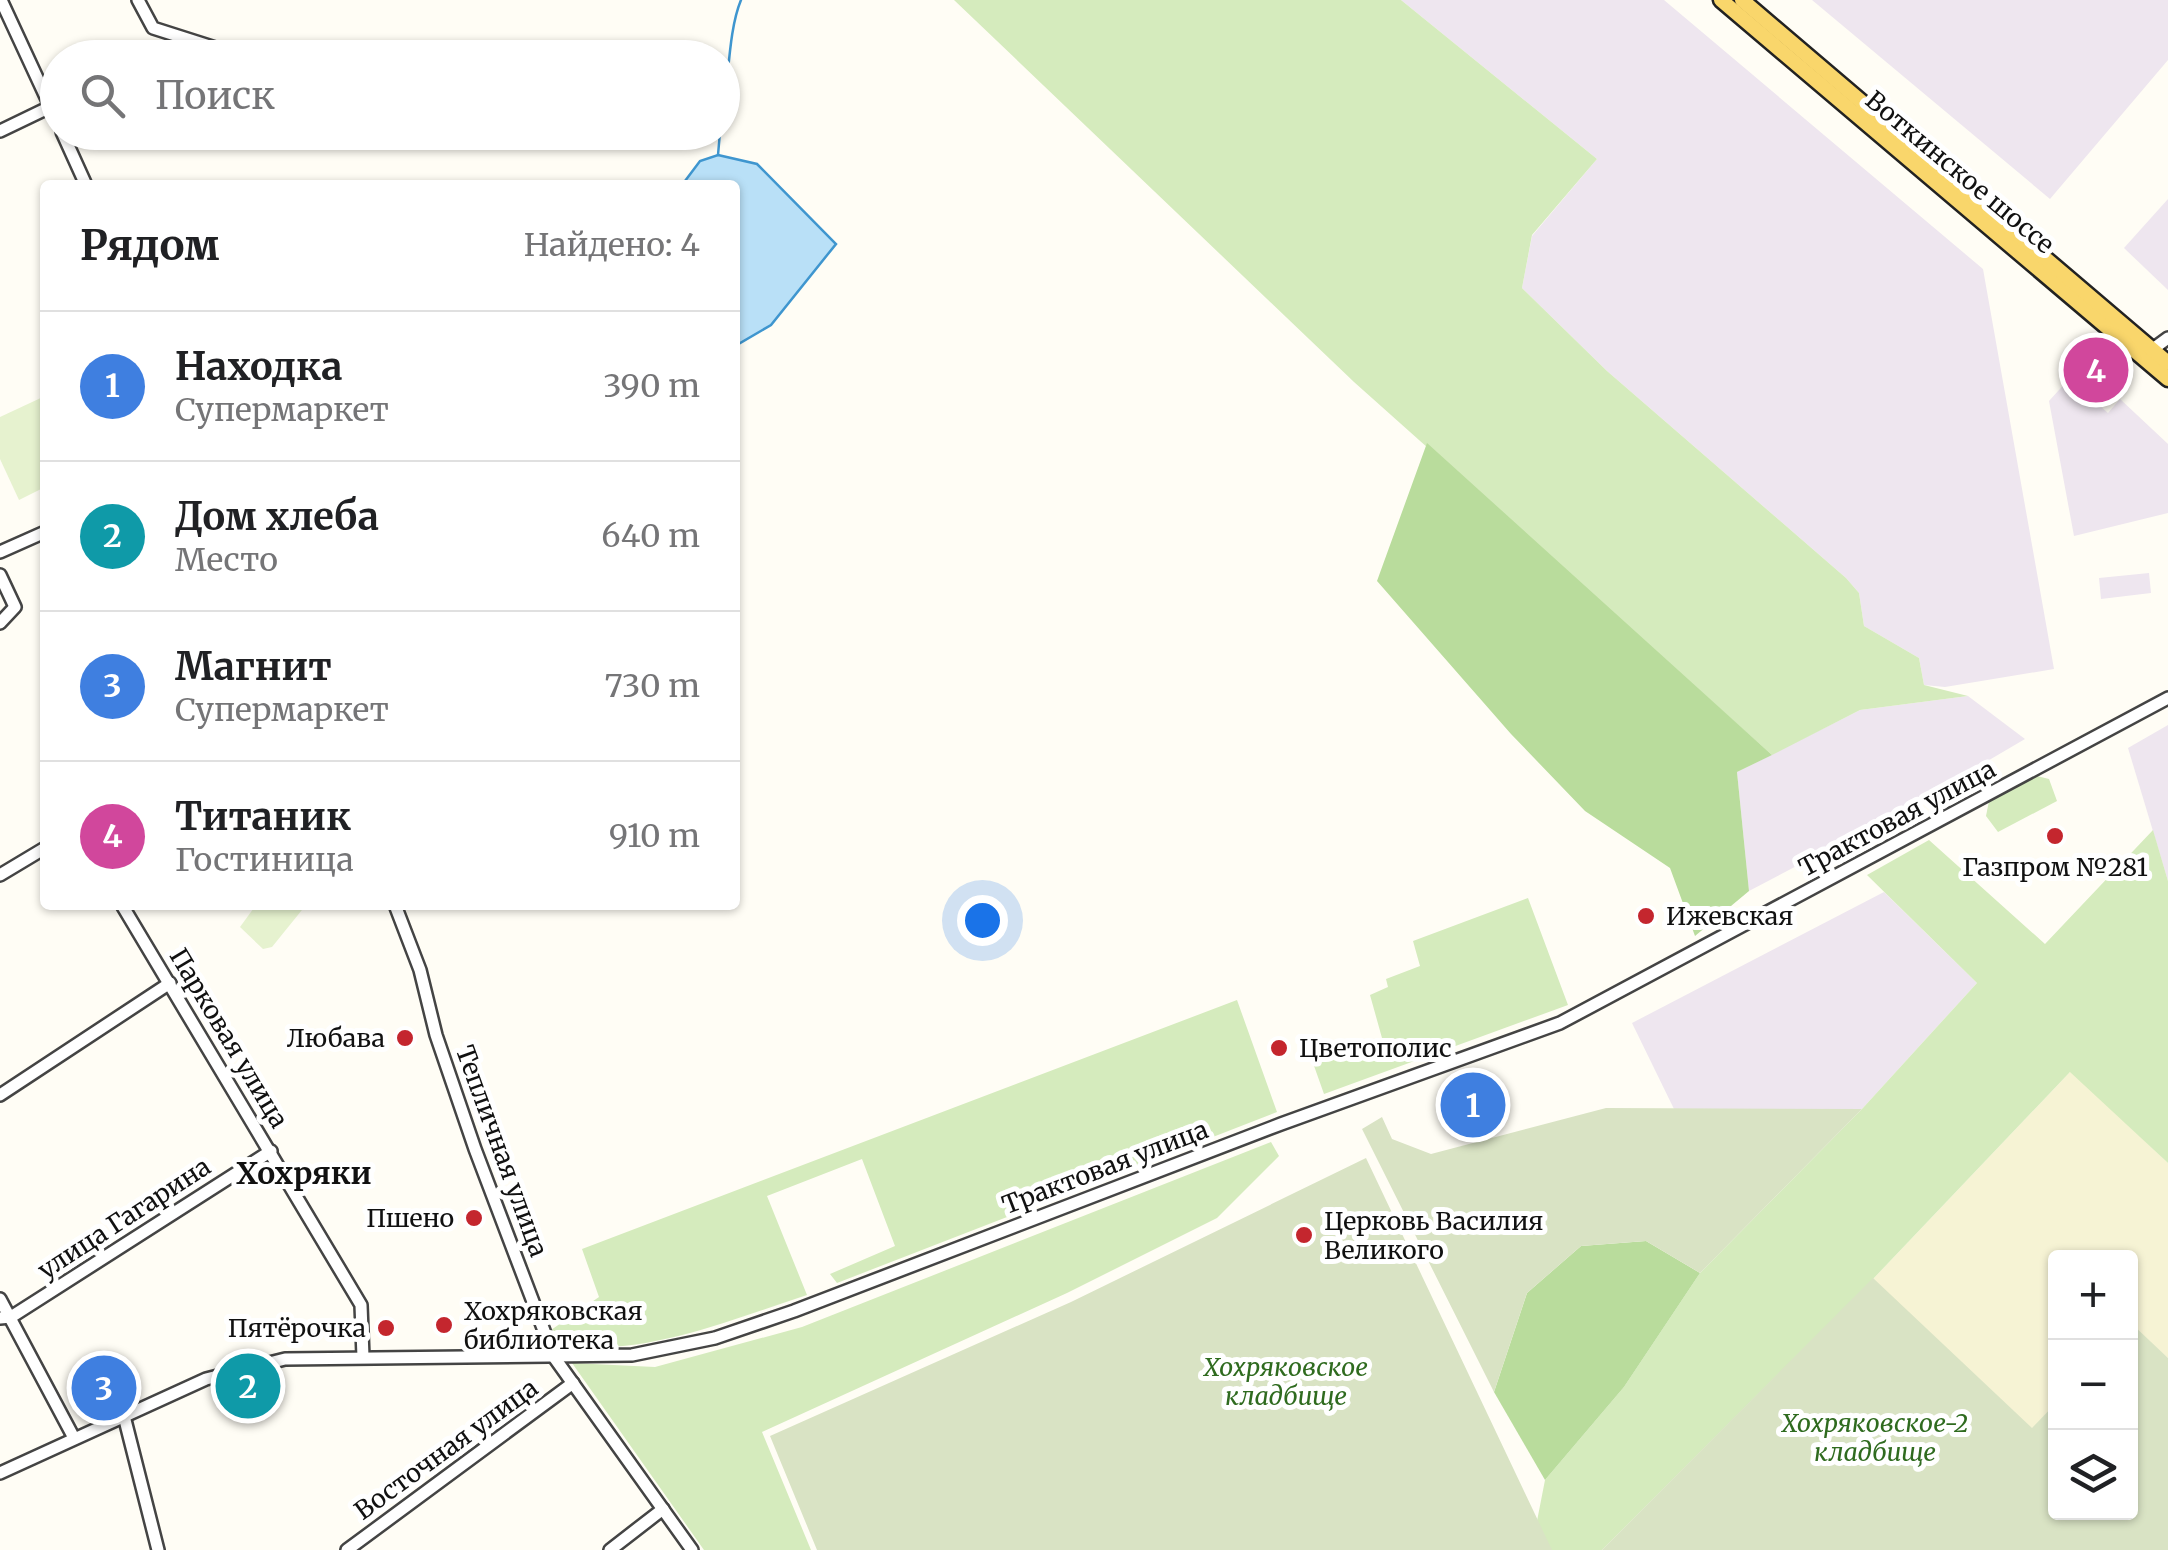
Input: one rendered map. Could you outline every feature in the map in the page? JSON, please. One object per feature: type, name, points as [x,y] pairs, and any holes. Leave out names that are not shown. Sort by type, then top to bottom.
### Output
[{"type":"main road","name":"Воткинское шоссе","points":[[1720,0],[2168,379]]},
{"type":"main road","name":"Воткинское шоссе","points":[[1742,0],[2168,362]]},
{"type":"street","points":[[1,0],[40,84]]},
{"type":"street","points":[[138,0],[153,28],[191,40]]},
{"type":"street","points":[[0,131],[40,111]]},
{"type":"street","points":[[70,150],[84,180]]},
{"type":"street","points":[[2152,350],[2168,338]]},
{"type":"street","points":[[0,552],[40,534]]},
{"type":"street","points":[[0,575],[15,607],[0,623]]},
{"type":"street","name":"Трактовая улица","points":[[0,1473],[206,1379],[285,1359],[632,1355],[747,1327],[1560,1023],[2168,698]]},
{"type":"street","points":[[0,876],[40,851]]},
{"type":"street","name":"Парковая улица","points":[[125,910],[360,1305],[363,1357]]},
{"type":"street","name":"Тепличная улица","points":[[397,910],[420,970],[436,1034],[476,1150],[554,1357],[692,1550]]},
{"type":"street","points":[[0,1095],[170,983]]},
{"type":"street","name":"улица Гагарина","points":[[6,1318],[271,1151]]},
{"type":"street","points":[[0,1300],[6,1318],[74,1438]]},
{"type":"street","name":"Восточная улица","points":[[347,1550],[572,1383]]},
{"type":"street","points":[[124,1416],[158,1550]]},
{"type":"street","points":[[610,1550],[663,1509]]},
{"type":"shaded area","points":[[1401,0],[1664,0],[1983,269],[2054,669],[1945,687],[1924,685],[1919,658],[1864,626],[1859,593],[1846,578],[1607,371],[1522,288],[1532,236],[1597,159]]},
{"type":"shaded area","points":[[1812,0],[2168,0],[2168,60],[2050,199]]},
{"type":"shaded area","points":[[2168,199],[2168,290],[2124,248]]},
{"type":"shaded area","points":[[2069,379],[2108,413],[2120,399],[2168,444],[2168,513],[2074,536],[2049,401]]},
{"type":"shaded area","points":[[2149,573],[2151,593],[2101,599],[2099,578]]},
{"type":"shaded area","points":[[1968,696],[2025,739],[1916,803],[1749,891],[1737,772],[1860,710]]},
{"type":"shaded area","points":[[2168,725],[2168,881],[2128,748]]},
{"type":"shaded area","points":[[1884,892],[1977,983],[1862,1109],[1674,1109],[1632,1023]]},
{"type":"shaded area","points":[[2071,1071],[2168,1163],[2168,1358],[2138,1332],[2138,1250],[2048,1250],[2048,1412],[2032,1429],[1873,1279]]},
{"type":"green space","points":[[954,0],[1401,0],[1597,159],[1532,235],[1522,288],[1607,371],[1846,578],[1859,593],[1864,626],[1919,658],[1924,685],[1968,696],[1860,710],[1772,755],[1354,382]]},
{"type":"green space","points":[[40,398],[40,490],[19,500],[0,459],[0,417]]},
{"type":"green space","points":[[1427,443],[1772,755],[1737,772],[1749,891],[1695,936],[1670,868],[1585,811],[1511,734],[1377,581]]},
{"type":"green space","points":[[2037,776],[2049,779],[2057,801],[1998,832],[1986,816],[1989,801]]},
{"type":"green space","points":[[2153,830],[2168,881],[2168,1163],[2070,1072],[1873,1279],[1602,1550],[1509,1550],[1537,1521],[1545,1480],[1624,1387],[1700,1273],[1862,1109],[1977,983],[1867,875],[1929,840],[2045,944]]},
{"type":"green space","points":[[1528,898],[1568,1005],[1324,1094],[1313,1063],[1382,1038],[1370,995],[1388,987],[1386,979],[1420,966],[1413,941]]},
{"type":"green space","points":[[252,910],[302,910],[272,947],[263,949],[240,927]]},
{"type":"green space","points":[[1237,1000],[1277,1112],[837,1283],[830,1274],[895,1246],[862,1159],[767,1196],[807,1295],[652,1342],[588,1348],[556,1345],[551,1330],[599,1297],[582,1249]]},
{"type":"green space","points":[[1606,1108],[1862,1109],[1700,1273],[1646,1241],[1581,1246],[1527,1293],[1494,1392],[1362,1129],[1382,1117],[1392,1139],[1431,1154]]},
{"type":"green space","points":[[1271,1142],[1279,1156],[1217,1218],[1067,1293],[762,1432],[811,1550],[704,1550],[572,1363],[655,1367],[802,1327]]},
{"type":"green space","name":"Хохряковское кладбище","points":[[1366,1158],[1552,1550],[817,1550],[770,1436],[1071,1302]]},
{"type":"green space","points":[[1646,1241],[1700,1273],[1624,1387],[1545,1480],[1494,1392],[1527,1293],[1581,1246]]},
{"type":"green space","name":"Хохряковское-2 кладбище","points":[[1873,1278],[2032,1428],[2048,1411],[2048,1520],[2138,1520],[2138,1330],[2168,1358],[2168,1550],[1602,1550]]},
{"type":"water","points":[[718,155],[757,164],[836,244],[771,325],[740,343],[740,180],[686,180],[700,161]]},
{"type":"waterway","points":[[732,40],[741,0]]},
{"type":"waterway","points":[[718,150],[718,155]]},
{"type":"place","name":"Титаник","points":[[2096,370]]},
{"type":"place","name":"Газпром №281","points":[[2055,836]]},
{"type":"place","name":"Ижевская","points":[[1646,916]]},
{"type":"place","name":"Любава","points":[[405,1038]]},
{"type":"place","name":"Цветополис","points":[[1279,1048]]},
{"type":"place","name":"Находка","points":[[1473,1105]]},
{"type":"place","name":"Пшено","points":[[474,1218]]},
{"type":"place","name":"Церковь Василия Великого","points":[[1304,1235]]},
{"type":"place","name":"Хохряковская библиотека","points":[[444,1325]]},
{"type":"place","name":"Пятёрочка","points":[[386,1328]]},
{"type":"place","name":"Дом хлеба","points":[[248,1386]]},
{"type":"place","name":"Магнит","points":[[104,1388]]},
{"type":"district","name":"Хохряки","points":[[304,1173]]}]
